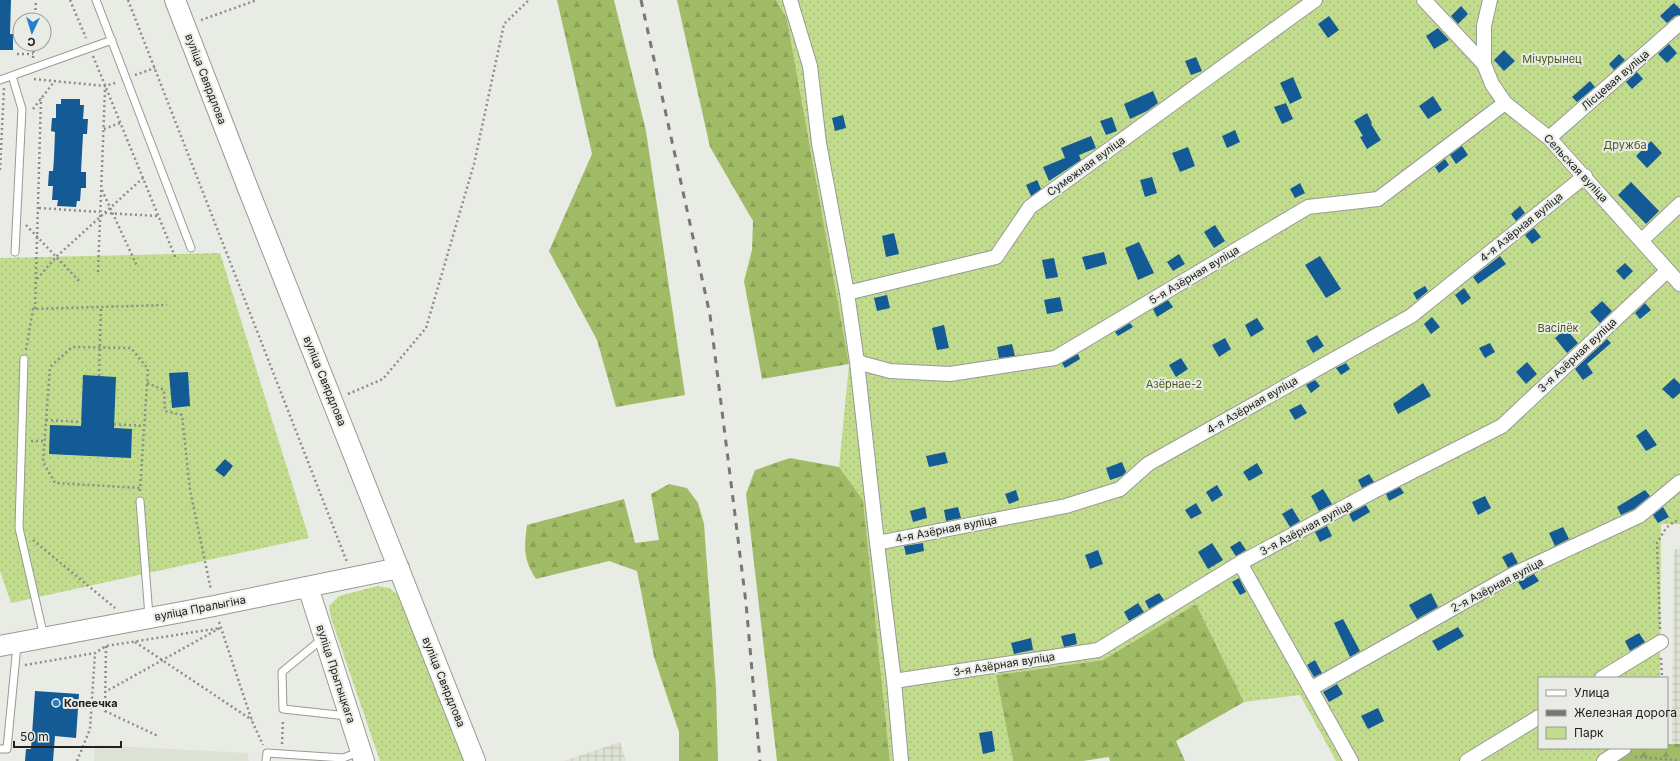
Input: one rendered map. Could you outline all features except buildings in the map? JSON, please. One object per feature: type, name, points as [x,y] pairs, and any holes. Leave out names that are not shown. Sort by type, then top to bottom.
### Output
[{"type":"main road","name":"вуліца Свярдлова","points":[[175,0],[475,761]]},
{"type":"main road","name":"вуліца Пралыгіна","points":[[9,644],[214,606],[399,568]]},
{"type":"main road","name":"вуліца Прытыцкага","points":[[308,587],[363,756]]},
{"type":"street","points":[[790,0],[810,66],[819,143],[847,293],[858,362],[902,761]]},
{"type":"street","name":"Сумежная вуліца","points":[[847,293],[996,256],[1030,207],[1315,0]]},
{"type":"street","name":"Сельская вуліца","points":[[1424,0],[1484,64],[1492,84],[1505,103],[1549,138],[1585,176],[1680,284]]},
{"type":"street","points":[[1484,64],[1484,26],[1490,0]]},
{"type":"street","name":"Лісцевая вуліца","points":[[1549,138],[1680,23]]},
{"type":"street","name":"5-я Азёрная вуліца","points":[[858,362],[890,371],[950,374],[1055,358],[1308,207],[1378,199],[1505,103]]},
{"type":"street","name":"4-я Азёрная вуліца","points":[[877,543],[1066,506],[1120,489],[1148,464],[1411,316],[1585,176]]},
{"type":"street","points":[[1642,240],[1680,204]]},
{"type":"street","name":"3-я Азёрная вуліца","points":[[894,681],[1098,650],[1240,563],[1374,491],[1502,426],[1667,271]]},
{"type":"street","name":"2-я Азёрная вуліца","points":[[1312,688],[1512,575],[1639,516],[1680,482]]},
{"type":"street","points":[[1240,563],[1312,688],[1351,761]]},
{"type":"street","points":[[1604,677],[1661,642]]},
{"type":"street","points":[[1468,761],[1538,718]]},
{"type":"street","points":[[1608,758],[1622,749]]},
{"type":"lane","points":[[96,0],[191,248]]},
{"type":"lane","points":[[15,252],[22,109],[5,78],[112,40]]},
{"type":"lane","points":[[24,359],[19,528],[44,637]]},
{"type":"lane","points":[[140,501],[140,620]]},
{"type":"lane","points":[[324,638],[282,672],[283,709],[350,716]]},
{"type":"lane","points":[[0,749],[7,749],[15,667],[9,644]]},
{"type":"lane","points":[[266,761],[267,753],[343,758],[363,756]]},
{"type":"path","points":[[35,12],[36,0]]},
{"type":"path","points":[[70,0],[176,259]]},
{"type":"path","points":[[128,0],[347,563]]},
{"type":"path","points":[[185,25],[257,0]]},
{"type":"path","points":[[332,400],[382,379],[426,328],[474,164],[504,24],[529,0]]},
{"type":"path","points":[[17,54],[33,54]]},
{"type":"path","points":[[0,170],[5,78],[105,86]]},
{"type":"path","points":[[29,113],[54,82]]},
{"type":"path","points":[[98,272],[105,86]]},
{"type":"path","points":[[36,309],[41,98]]},
{"type":"path","points":[[103,129],[120,123]]},
{"type":"path","points":[[36,279],[56,257],[143,178]]},
{"type":"path","points":[[101,188],[137,266]]},
{"type":"path","points":[[40,208],[158,216]]},
{"type":"path","points":[[25,224],[79,282]]},
{"type":"path","points":[[24,359],[33,309],[167,305]]},
{"type":"path","points":[[99,376],[101,307]]},
{"type":"path","points":[[140,501],[141,488],[144,426],[148,369],[131,348],[72,347],[50,367],[43,462],[55,483],[141,488]]},
{"type":"path","points":[[147,383],[164,390],[165,411],[182,415],[190,490],[214,606],[220,628],[252,721],[267,753]]},
{"type":"path","points":[[46,420],[82,422]]},
{"type":"path","points":[[114,424],[144,426]]},
{"type":"path","points":[[1662,677],[1657,544],[1666,528],[1675,521],[1680,521]]},
{"type":"path","points":[[19,528],[140,620]]},
{"type":"path","points":[[15,667],[95,653],[106,646],[220,628]]},
{"type":"path","points":[[105,692],[220,628]]},
{"type":"path","points":[[134,641],[252,721]]},
{"type":"path","points":[[106,646],[105,711],[158,736]]},
{"type":"path","points":[[77,761],[90,729],[95,653]]},
{"type":"path","points":[[282,754],[283,709]]},
{"type":"path","points":[[1608,758],[1680,760]]},
{"type":"shaded area","points":[[1674,549],[1680,549],[1680,744],[1672,744]]},
{"type":"shaded area","points":[[620,742],[626,761],[564,761]]},
{"type":"shaded area","points":[[95,745],[247,753],[249,761],[94,761]]},
{"type":"green space","points":[[557,0],[614,0],[646,131],[685,395],[616,407],[597,340],[549,251],[592,154]]},
{"type":"green space","points":[[677,0],[776,0],[787,19],[849,364],[762,379],[744,281],[752,250],[753,221],[710,147]]},
{"type":"green space","name":"Азёрнае-2","points":[[776,0],[1680,0],[1680,524],[1661,524],[1660,677],[1538,677],[1538,749],[1625,749],[1608,761],[1336,761],[1300,695],[1244,702],[1196,604],[1103,660],[996,675],[1013,761],[890,761],[863,500],[839,467],[849,364],[787,19]]},
{"type":"green space","points":[[220,253],[309,538],[11,603],[0,571],[0,258]]},
{"type":"green space","points":[[790,458],[839,467],[863,500],[890,761],[777,761],[746,494],[755,470]]},
{"type":"green space","points":[[669,484],[687,488],[698,503],[704,524],[716,688],[718,761],[679,761],[679,732],[654,657],[637,571],[609,561],[536,579],[527,559],[525,540],[527,525],[624,499],[635,543],[659,540],[651,494]]},
{"type":"green space","points":[[377,586],[389,588],[401,597],[468,761],[380,761],[331,618],[329,606],[339,596]]},
{"type":"green space","points":[[1196,604],[1244,702],[1176,741],[1185,761],[1110,761],[1109,757],[1083,761],[1013,761],[996,675],[1103,660]]},
{"type":"green space","points":[[1668,744],[1680,744],[1680,761],[1608,761],[1625,749],[1668,749]]},
{"type":"railway","points":[[641,0],[710,315],[746,603],[760,761]]},
{"type":"place","name":"Копеечка","points":[[56,703]]},
{"type":"park label","name":"Мічурынец","points":[[1552,59]]},
{"type":"park label","name":"Дружба","points":[[1625,145]]},
{"type":"park label","name":"Васілёк","points":[[1558,328]]}]
